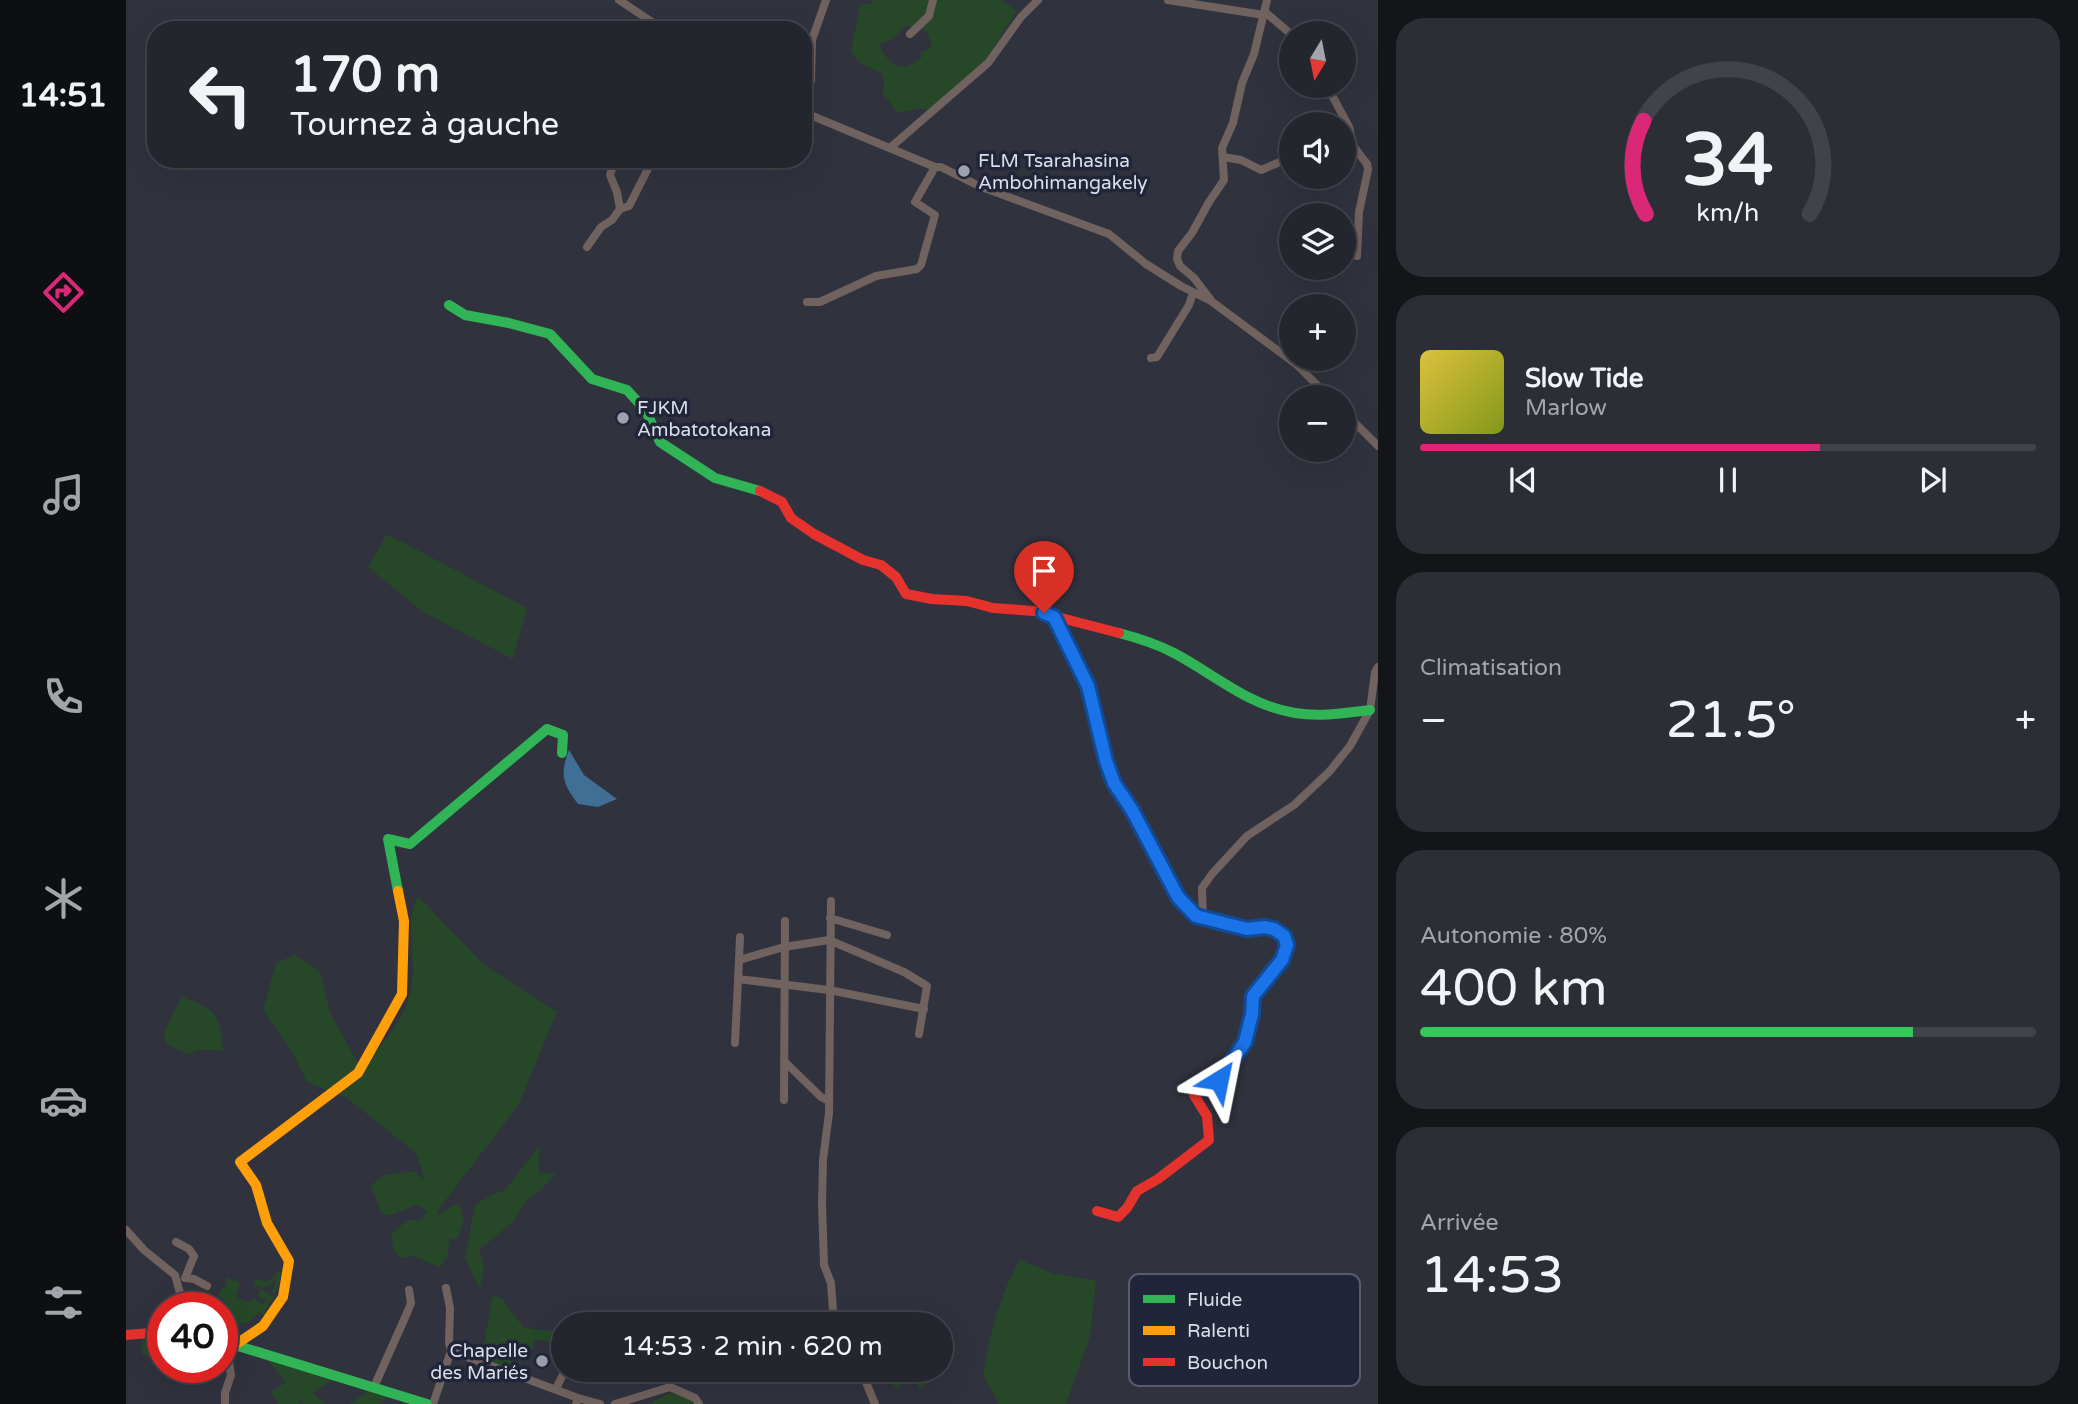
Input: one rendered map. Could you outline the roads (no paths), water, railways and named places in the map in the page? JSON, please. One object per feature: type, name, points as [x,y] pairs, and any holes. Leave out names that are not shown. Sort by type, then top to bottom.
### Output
[{"type":"street","points":[[620,0],[649,21]]},
{"type":"street","points":[[812,40],[826,0]]},
{"type":"street","points":[[911,34],[929,16],[933,0]]},
{"type":"street","points":[[891,147],[988,64],[1021,17],[1038,0]]},
{"type":"street","points":[[1168,0],[1264,14],[1279,25]]},
{"type":"street","points":[[1211,301],[1194,278],[1180,267],[1178,251],[1224,180],[1222,148],[1233,123],[1242,83],[1254,54],[1267,0]]},
{"type":"street","points":[[1333,98],[1349,127],[1354,147],[1367,163],[1368,170],[1359,212],[1357,256]]},
{"type":"street","points":[[812,116],[935,167],[941,167],[989,190],[1109,234],[1146,264],[1211,301],[1296,364],[1317,385]]},
{"type":"street","points":[[1223,157],[1241,160],[1261,170],[1279,162]]},
{"type":"street","points":[[807,302],[820,302],[876,276],[917,269],[925,258],[926,242],[935,215],[915,202],[935,167]]},
{"type":"street","points":[[612,168],[610,175],[620,209]]},
{"type":"street","points":[[587,247],[601,227],[612,220],[620,209],[628,206],[648,168]]},
{"type":"street","points":[[1151,358],[1157,357],[1189,305],[1193,293]]},
{"type":"street","points":[[449,305],[465,315],[550,334],[592,379],[627,390],[646,411],[660,442],[715,478],[768,494],[782,502],[791,518],[814,534],[863,560],[881,565],[897,577],[906,594],[967,601],[993,608],[1025,609],[1143,639],[1174,653],[1255,702],[1293,713],[1321,715],[1370,710]]},
{"type":"street","points":[[1356,424],[1378,446]]},
{"type":"street","points":[[1054,617],[1088,686],[1114,783],[1132,810],[1178,897],[1196,916],[1247,929],[1274,929],[1284,936],[1287,945],[1282,960],[1253,996],[1245,1042],[1229,1068],[1219,1080],[1194,1095],[1206,1106],[1210,1126],[1209,1140],[1158,1180],[1137,1191],[1118,1217],[1097,1211]]},
{"type":"street","points":[[1203,918],[1202,888],[1212,874],[1247,835],[1294,805],[1329,772],[1350,746],[1370,710],[1376,691],[1375,672],[1378,667]]},
{"type":"street","points":[[238,1337],[263,1326],[283,1297],[289,1261],[267,1223],[256,1185],[240,1162],[358,1073],[402,994],[404,921],[388,839],[410,844],[547,729],[563,735],[562,753]]},
{"type":"street","points":[[831,901],[829,1101],[822,1204],[824,1265],[831,1283],[833,1312]]},
{"type":"street","points":[[830,918],[887,935]]},
{"type":"street","points":[[784,1100],[785,921]]},
{"type":"street","points":[[736,1043],[740,937]]},
{"type":"street","points":[[739,960],[784,947],[830,940],[904,972],[927,986],[919,1034]]},
{"type":"street","points":[[738,979],[829,990],[924,1009]]},
{"type":"street","points":[[784,1060],[821,1097],[829,1101]]},
{"type":"street","points":[[126,1230],[144,1250],[175,1275],[179,1292]]},
{"type":"street","points":[[176,1242],[194,1255],[186,1276],[177,1284]]},
{"type":"street","points":[[186,1276],[207,1286]]},
{"type":"street","points":[[433,1404],[451,1351],[446,1288]]},
{"type":"street","points":[[373,1387],[411,1303],[410,1290]]},
{"type":"street","points":[[126,1335],[147,1333]]},
{"type":"street","points":[[238,1345],[427,1404]]},
{"type":"street","points":[[451,1351],[556,1389],[577,1401],[600,1404]]},
{"type":"street","points":[[556,1389],[559,1382]]},
{"type":"street","points":[[866,1382],[875,1404]]},
{"type":"street","points":[[225,1404],[228,1383]]},
{"type":"street","points":[[615,1404],[670,1387],[695,1398],[699,1404]]},
{"type":"street","points":[[638,1404],[644,1395]]},
{"type":"water","points":[[569,750],[584,775],[617,799],[598,807],[578,804],[564,778],[564,766]]},
{"type":"place","name":"FLM Tsarahasina Ambohimangakely","points":[[964,171]]},
{"type":"place","name":"FJKM Ambatotokana","points":[[623,418]]},
{"type":"place","name":"Chapelle des Mariés","points":[[542,1361]]}]
